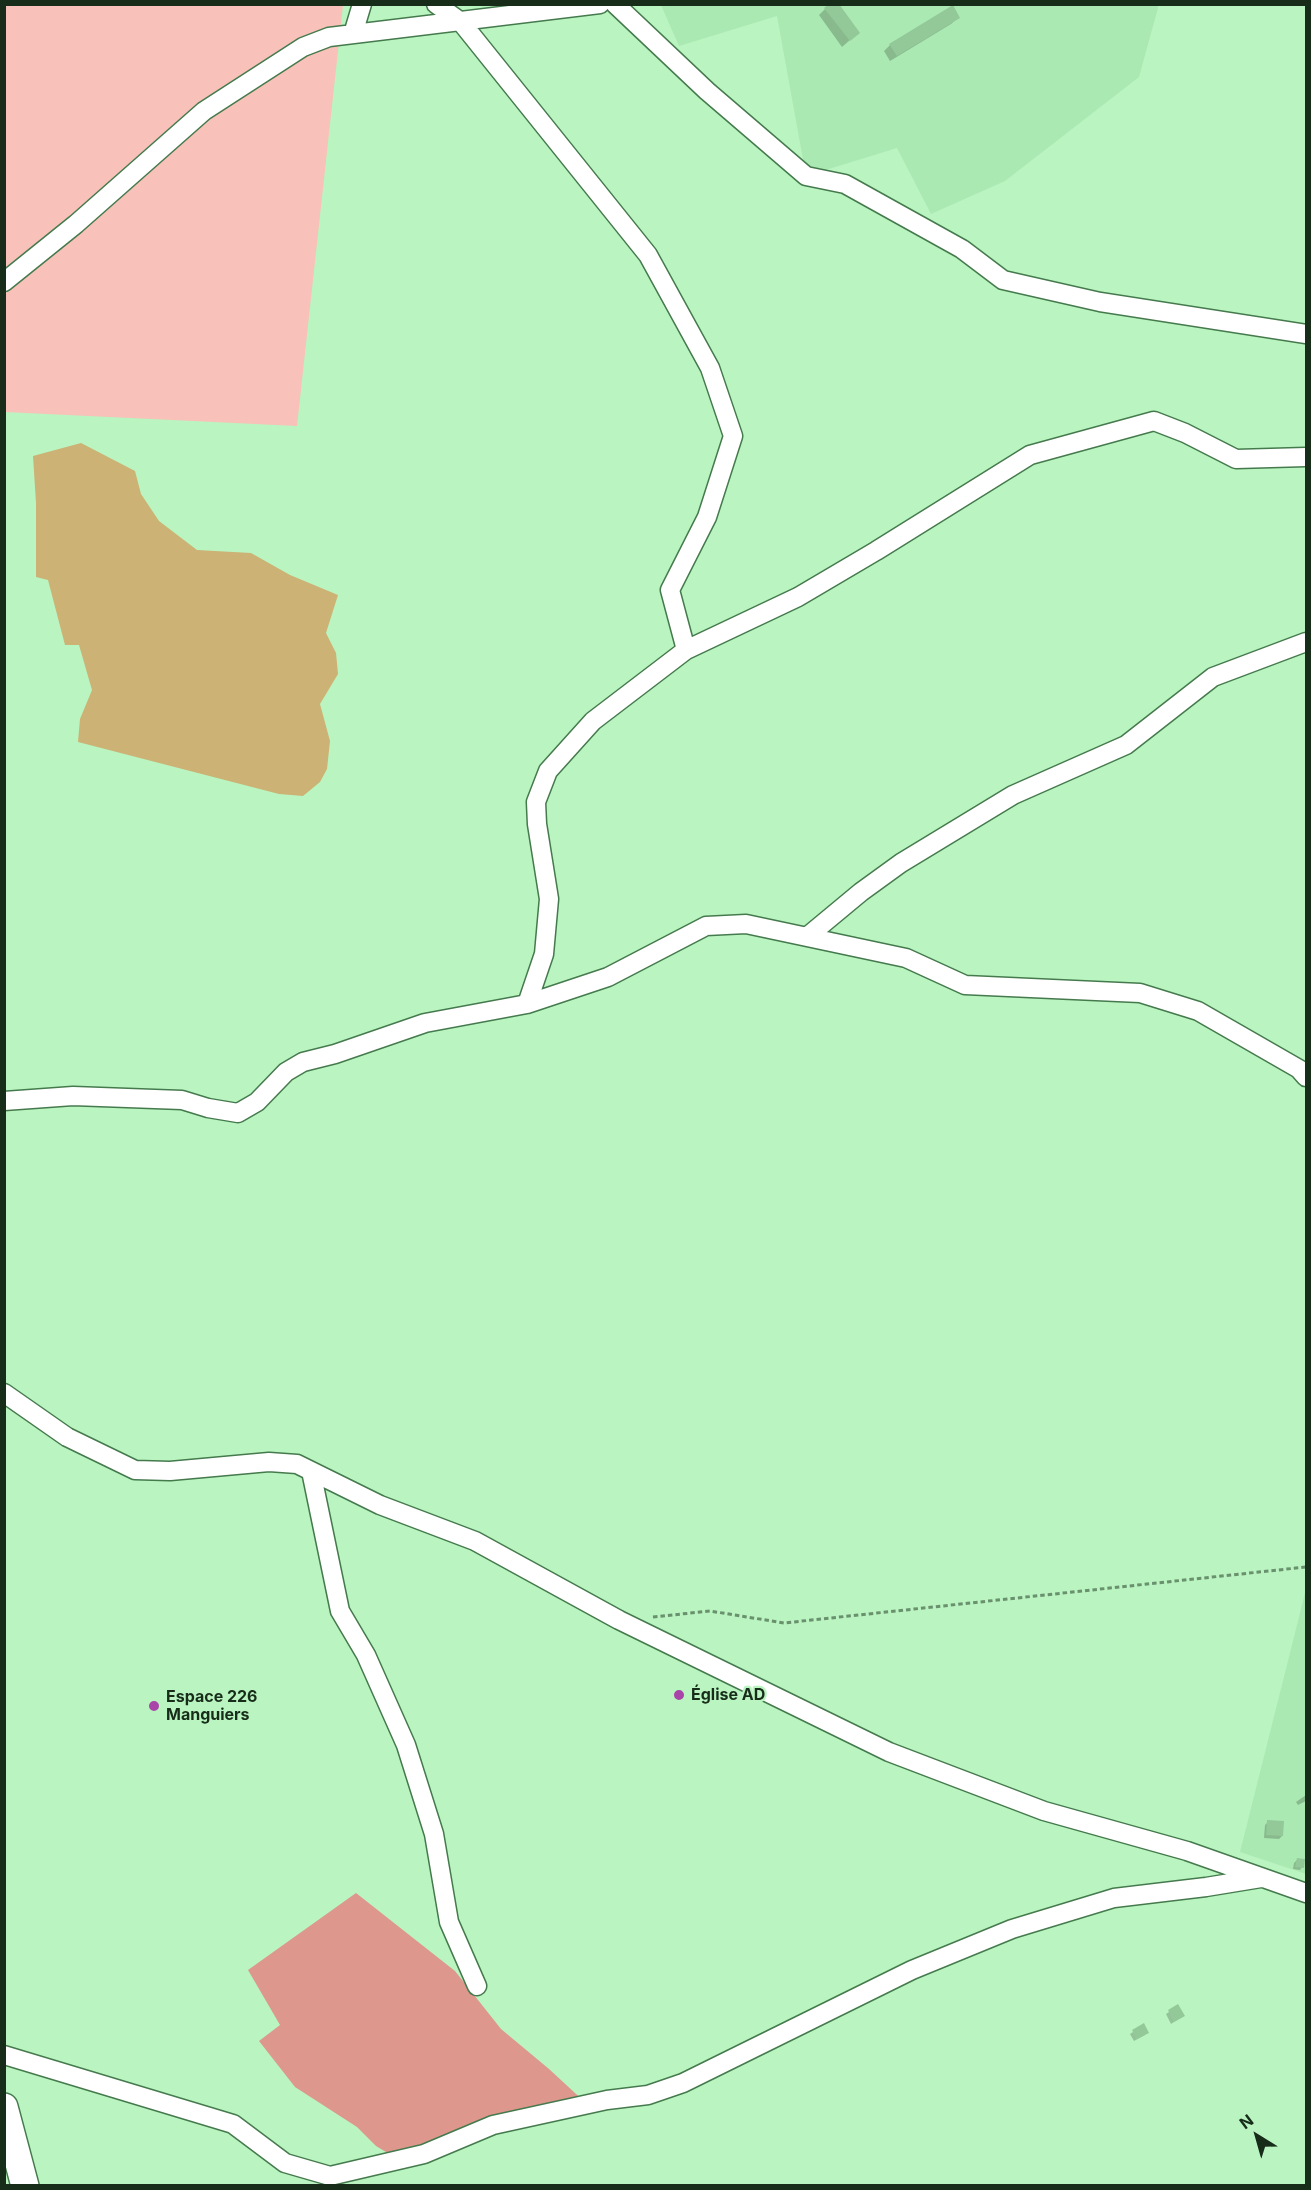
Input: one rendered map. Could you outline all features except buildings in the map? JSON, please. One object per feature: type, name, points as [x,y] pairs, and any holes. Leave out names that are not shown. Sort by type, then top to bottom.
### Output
[{"type":"main road","points":[[4,2107],[25,2186]]},
{"type":"street","points":[[353,34],[362,4]]},
{"type":"street","points":[[436,4],[460,22],[648,255],[710,368],[733,436],[707,517],[670,590],[686,650]]},
{"type":"street","points":[[615,4],[707,91],[806,176],[845,184],[962,249],[1003,280],[1100,302],[1306,334]]},
{"type":"street","points":[[4,282],[76,224],[204,111],[303,47],[329,37],[593,5]]},
{"type":"street","points":[[527,1004],[544,954],[549,899],[537,824],[536,802],[548,771],[593,721],[686,650],[798,597],[1030,455],[1154,421],[1185,433],[1236,459],[1306,457]]},
{"type":"street","points":[[808,936],[893,869],[1012,795],[1126,745],[1213,677],[1306,642]]},
{"type":"street","points":[[4,1101],[73,1096],[182,1100],[208,1108],[238,1113],[257,1102],[286,1072],[303,1062],[334,1054],[425,1023],[527,1004],[608,977],[706,926],[746,924],[906,958],[965,985],[1140,993],[1198,1011],[1299,1069],[1306,1077]]},
{"type":"street","points":[[4,1393],[67,1437],[135,1470],[170,1471],[269,1462],[297,1464],[380,1505],[476,1541],[619,1620],[889,1752],[1044,1811],[1188,1851],[1306,1893]]},
{"type":"street","points":[[311,1471],[340,1611],[366,1655],[406,1745],[434,1834],[449,1922],[477,1986]]},
{"type":"street","points":[[330,2176],[424,2154],[493,2125],[607,2100],[648,2095],[683,2083],[912,1970],[1012,1929],[1114,1898],[1264,1878]]},
{"type":"street","points":[[4,2055],[233,2124],[285,2163],[330,2176],[348,2186]]},
{"type":"path","points":[[653,1617],[710,1611],[784,1623],[1306,1567]]},
{"type":"shaded area","points":[[1157,4],[1158,8],[1139,77],[1005,181],[931,214],[897,148],[806,176],[777,16],[679,46],[661,5]]},
{"type":"shaded area","points":[[4,5],[343,5],[297,426],[5,412]]},
{"type":"shaded area","points":[[81,443],[135,471],[141,494],[159,521],[197,550],[251,553],[290,575],[338,595],[326,633],[336,653],[338,674],[320,704],[330,741],[327,769],[320,782],[303,796],[279,794],[78,742],[80,719],[92,690],[79,645],[65,645],[48,580],[36,577],[36,503],[33,456]]},
{"type":"shaded area","points":[[1306,1589],[1306,1874],[1240,1852]]},
{"type":"shaded area","points":[[356,1893],[455,1971],[501,2029],[588,2105],[401,2161],[376,2146],[357,2127],[295,2087],[259,2041],[280,2025],[248,1970]]},
{"type":"place","name":"Église AD","points":[[679,1695]]},
{"type":"place","name":"Espace 226 Manguiers","points":[[154,1706]]}]
